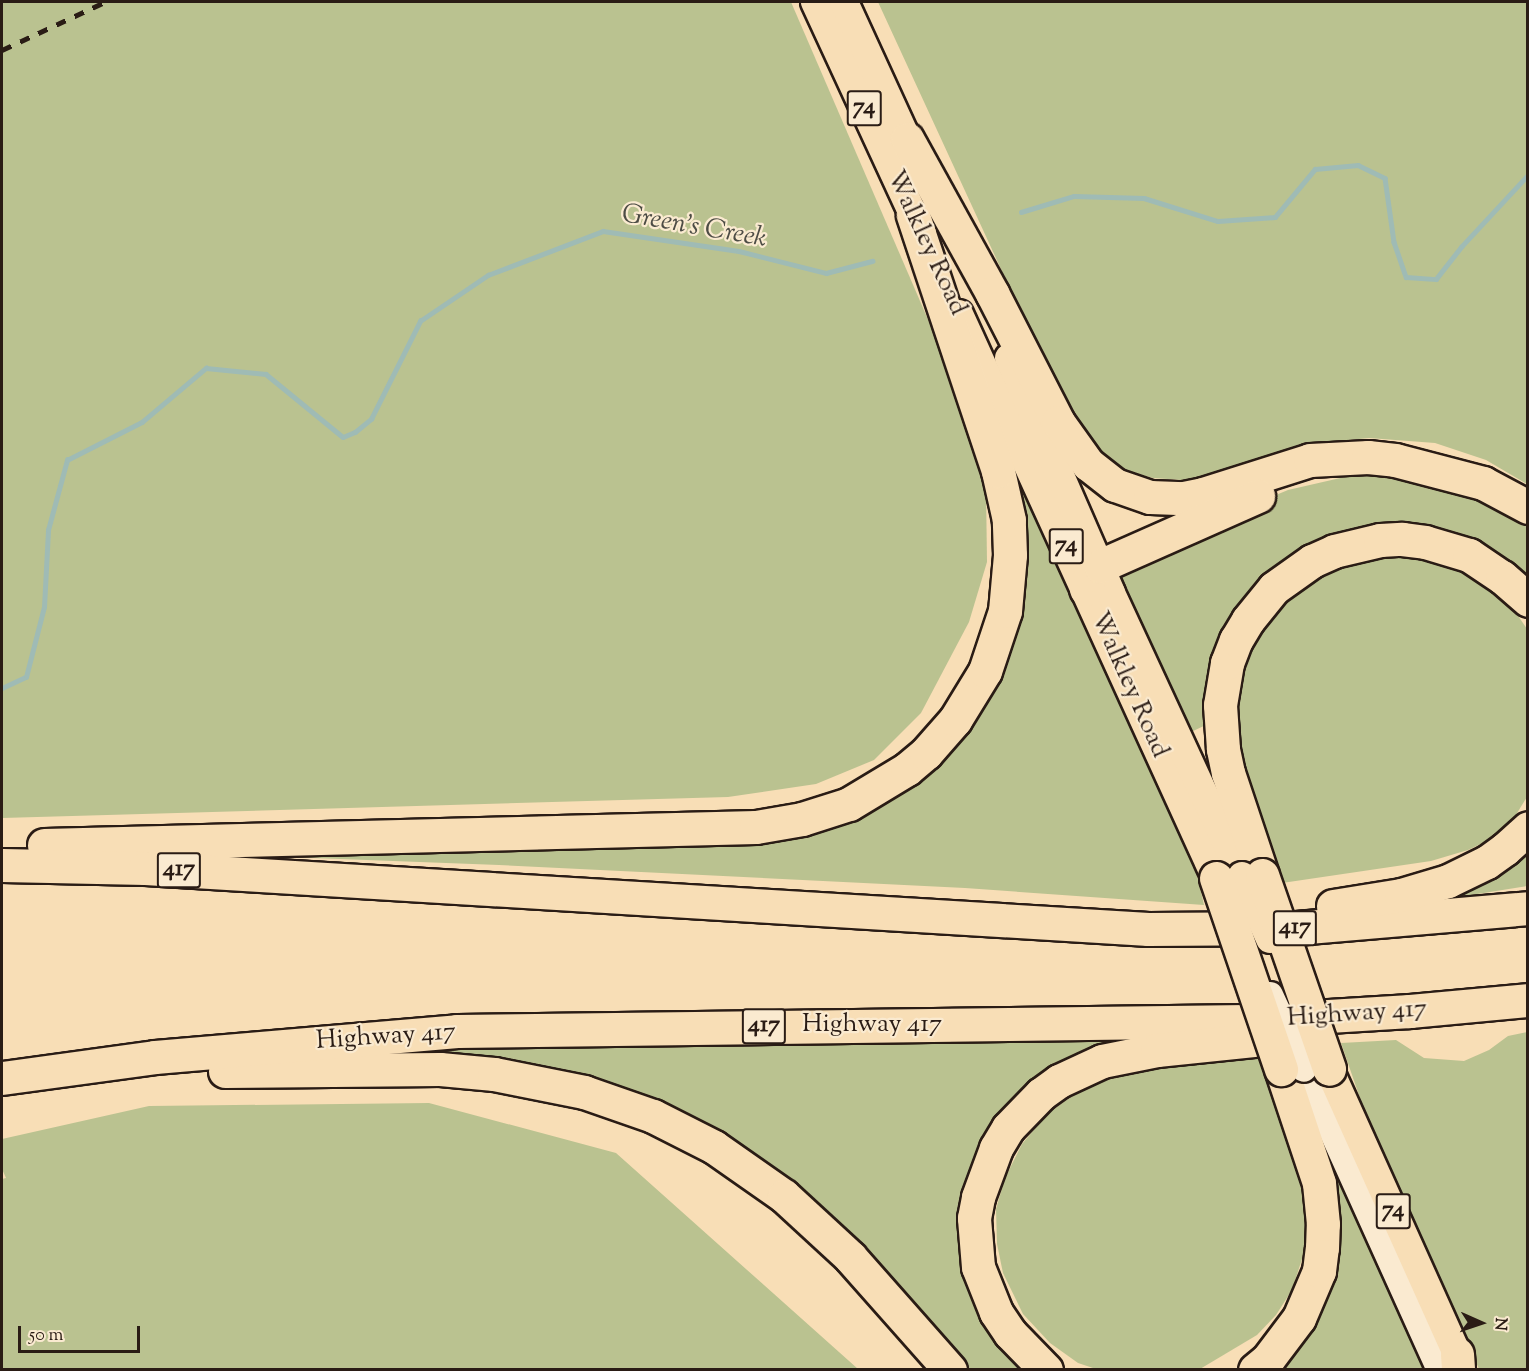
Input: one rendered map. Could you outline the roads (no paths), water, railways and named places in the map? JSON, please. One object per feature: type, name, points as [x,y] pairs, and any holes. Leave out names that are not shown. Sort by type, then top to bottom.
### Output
[{"type":"highway","points":[[907,139],[992,293],[1058,422],[1075,449],[1102,476],[1132,492],[1167,499],[1203,494],[1292,464],[1319,458],[1368,457],[1395,460],[1484,483],[1527,507]]},
{"type":"highway","points":[[2,847],[756,827],[802,819],[841,807],[907,770],[926,753],[955,720],[985,671],[1000,634],[1005,611],[1010,555],[1009,520],[998,471],[913,215]]},
{"type":"highway","points":[[1093,578],[1300,478],[1356,468],[1420,467]]},
{"type":"highway","points":[[1255,1370],[1268,1359],[1299,1318],[1319,1271],[1323,1224],[1304,1069],[1240,876],[1223,749],[1220,705],[1227,663],[1236,640],[1248,620],[1274,588],[1312,561],[1334,551],[1380,540],[1402,539],[1425,542],[1469,555],[1503,577],[1527,600]]},
{"type":"highway","points":[[1062,924],[1291,912],[1401,895],[1427,888],[1468,872],[1505,849],[1527,828]]},
{"type":"highway","name":"417","points":[[2,865],[145,868],[1148,929],[1296,928],[1527,908]]},
{"type":"highway","points":[[1240,876],[1304,1069]]},
{"type":"highway","name":"Highway 417","points":[[2,1078],[155,1058],[457,1031],[1247,1021],[1410,1011],[1527,1000]]},
{"type":"highway","points":[[1046,1370],[1022,1347],[996,1312],[978,1267],[975,1242],[978,1197],[996,1148],[1008,1128],[1041,1094],[1080,1070],[1125,1055],[1453,1021],[1527,1008]]},
{"type":"highway","points":[[2,1088],[240,1070],[440,1069],[510,1077],[584,1092],[672,1125],[751,1171],[833,1241],[950,1370]]},
{"type":"main road","name":"Walkley Road","points":[[815,2],[913,215],[1240,876]]},
{"type":"main road","name":"Walkley Road","points":[[844,2],[1024,392],[1093,578]]},
{"type":"main road","name":"74","points":[[1304,1069],[1455,1366]]},
{"type":"waterway","name":"Green's Creek","points":[[1021,212],[1074,196],[1144,198],[1218,221],[1275,217],[1315,169],[1358,165],[1385,178],[1394,242],[1406,277],[1436,279],[1461,247],[1528,175]]},
{"type":"waterway","name":"Green's Creek","points":[[2,688],[26,677],[44,607],[48,530],[67,460],[142,422],[206,368],[266,374],[343,437],[355,432],[371,419],[420,321],[488,275],[603,231],[739,251],[826,273],[872,261]]},
{"type":"railway","points":[[2,50],[105,2]]}]
